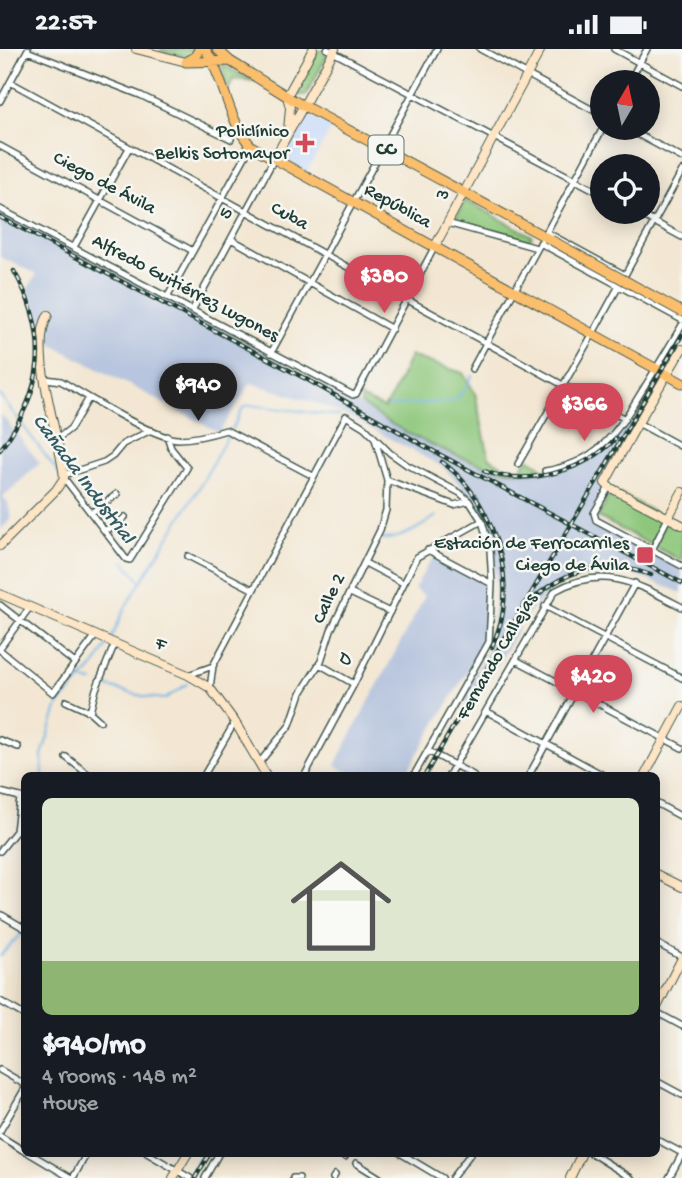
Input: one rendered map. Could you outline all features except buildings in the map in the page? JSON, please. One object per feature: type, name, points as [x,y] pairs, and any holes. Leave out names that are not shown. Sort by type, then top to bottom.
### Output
[{"type":"main road","points":[[186,62],[195,57],[199,49]]},
{"type":"main road","name":"República","points":[[205,49],[213,62],[238,131],[251,146],[682,383]]},
{"type":"main road","name":"CC","points":[[217,49],[230,61],[287,96],[543,240],[682,312]]},
{"type":"main road","points":[[186,62],[230,61]]},
{"type":"main road","points":[[186,62],[217,72]]},
{"type":"street","points":[[136,49],[154,51],[186,62]]},
{"type":"street","points":[[287,96],[313,49]]},
{"type":"street","points":[[271,352],[355,204],[437,49]]},
{"type":"street","points":[[480,49],[590,109]]},
{"type":"street","name":"3","points":[[356,394],[541,49]]},
{"type":"street","points":[[614,49],[682,86]]},
{"type":"street","points":[[636,70],[647,49]]},
{"type":"street","points":[[0,101],[27,50],[140,95],[231,138]]},
{"type":"street","points":[[332,50],[590,187]]},
{"type":"street","name":"5","points":[[193,309],[332,50]]},
{"type":"street","name":"Cuba","points":[[10,82],[625,419]]},
{"type":"street","name":"5","points":[[287,96],[290,108],[288,134]]},
{"type":"street","points":[[472,369],[596,140]]},
{"type":"street","points":[[648,140],[682,158]]},
{"type":"street","name":"Ciego de Ávila","points":[[0,146],[193,251]]},
{"type":"street","points":[[168,296],[251,146]]},
{"type":"street","points":[[74,247],[129,148]]},
{"type":"street","points":[[660,211],[682,171]]},
{"type":"street","name":"Alfredo Guitiérrez Lugones","points":[[0,209],[347,392],[356,394]]},
{"type":"street","points":[[447,223],[543,240],[625,275]]},
{"type":"street","points":[[517,464],[593,335],[653,224]]},
{"type":"street","points":[[658,224],[682,237]]},
{"type":"street","points":[[231,239],[392,329]]},
{"type":"street","points":[[543,240],[682,320]]},
{"type":"street","points":[[48,315],[42,330],[46,379],[64,476],[126,559],[130,560],[187,468],[171,448],[167,436]]},
{"type":"street","points":[[545,471],[565,467],[588,457],[608,441],[625,419],[682,325]]},
{"type":"street","points":[[682,349],[605,480],[609,487],[682,526]]},
{"type":"street","points":[[46,379],[61,381],[151,431],[175,439],[226,430],[313,476]]},
{"type":"street","points":[[56,440],[71,428],[89,398]]},
{"type":"street","points":[[210,688],[213,666],[346,416],[364,426],[390,453],[407,465],[447,484],[469,501],[482,521],[489,550],[492,584],[489,642],[416,772]]},
{"type":"street","points":[[638,423],[682,447]]},
{"type":"street","points":[[0,546],[57,490],[64,476],[104,461],[113,456],[123,444],[151,431]]},
{"type":"street","name":"Calle 2","points":[[259,764],[290,725],[301,693],[319,664],[331,630],[374,546],[386,510],[387,480],[373,436]]},
{"type":"street","points":[[387,480],[454,505],[469,501]]},
{"type":"street","points":[[609,487],[594,513],[596,520],[682,566]]},
{"type":"street","points":[[652,550],[682,492]]},
{"type":"street","points":[[91,513],[117,494]]},
{"type":"street","points":[[104,530],[113,528],[125,517]]},
{"type":"street","points":[[307,772],[417,557],[482,521]]},
{"type":"street","points":[[428,550],[492,584]]},
{"type":"street","points":[[188,556],[252,589]]},
{"type":"street","points":[[365,563],[403,583]]},
{"type":"street","name":"Fernando Callejas","points":[[450,772],[555,591],[572,582],[597,577],[635,583],[682,607]]},
{"type":"street","points":[[531,772],[635,583]]},
{"type":"street","points":[[350,593],[390,612]]},
{"type":"street","name":"F","points":[[0,594],[188,675],[210,688],[235,722],[264,772]]},
{"type":"street","points":[[0,605],[75,663]]},
{"type":"street","points":[[545,606],[682,678]]},
{"type":"street","points":[[30,607],[0,649],[52,693],[96,635]]},
{"type":"street","points":[[90,712],[96,689],[115,643]]},
{"type":"street","points":[[516,660],[682,748]]},
{"type":"street","name":"D","points":[[319,664],[354,684]]},
{"type":"street","points":[[188,675],[213,666]]},
{"type":"street","points":[[66,701],[90,712],[100,721]]},
{"type":"street","points":[[647,772],[682,706]]},
{"type":"street","points":[[486,711],[597,772]]},
{"type":"street","points":[[206,772],[235,722]]},
{"type":"street","points":[[0,740],[18,747]]},
{"type":"street","points":[[428,751],[467,772]]},
{"type":"street","points":[[66,757],[85,772]]},
{"type":"street","points":[[0,792],[21,798]]},
{"type":"street","points":[[1,848],[16,831],[21,804]]},
{"type":"street","points":[[660,805],[682,817]]},
{"type":"street","points":[[660,876],[682,887]]},
{"type":"street","points":[[0,914],[21,926]]},
{"type":"street","points":[[660,945],[682,957],[660,1002]]},
{"type":"street","points":[[0,1001],[21,1012]]},
{"type":"street","points":[[660,1012],[682,1026]]},
{"type":"street","points":[[0,1070],[21,1082]]},
{"type":"street","points":[[660,1083],[682,1095]]},
{"type":"street","points":[[0,1131],[21,1095]]},
{"type":"street","points":[[0,1136],[21,1148]]},
{"type":"street","points":[[660,1141],[682,1154],[669,1178]]},
{"type":"street","points":[[36,1157],[72,1178],[85,1157]]},
{"type":"street","points":[[153,1157],[176,1174],[190,1178]]},
{"type":"street","points":[[176,1174],[186,1157]]},
{"type":"street","points":[[205,1178],[217,1157]]},
{"type":"street","points":[[407,1157],[442,1178]]},
{"type":"street","points":[[452,1178],[468,1157]]},
{"type":"street","points":[[570,1178],[580,1157]]},
{"type":"street","points":[[597,1157],[631,1178]]},
{"type":"street","points":[[356,1163],[380,1178]]},
{"type":"street","points":[[293,1178],[299,1178]]},
{"type":"shaded area","name":"Policlínico Belkis Sotomayor","points":[[305,113],[332,127],[306,173],[280,159]]},
{"type":"shaded area","points":[[0,211],[197,315],[441,450],[473,463],[505,472],[536,473],[566,467],[597,455],[628,421],[633,424],[591,515],[592,520],[682,568],[682,593],[635,575],[616,572],[569,579],[554,588],[527,614],[473,706],[462,699],[491,643],[496,582],[493,550],[486,522],[465,490],[443,467],[348,416],[318,404],[251,383],[219,432],[47,342],[27,290],[37,274],[0,257]]},
{"type":"shaded area","points":[[0,413],[40,463],[3,497],[8,502],[11,519],[0,530]]},
{"type":"shaded area","points":[[436,557],[484,582],[488,587],[486,640],[407,772],[346,772],[335,765],[425,596],[414,589],[431,560]]},
{"type":"green space","points":[[196,49],[189,57],[160,51]]},
{"type":"green space","points":[[321,50],[326,53],[326,58],[306,95],[298,95],[296,87],[315,52]]},
{"type":"green space","points":[[221,64],[253,81],[233,79],[228,91]]},
{"type":"green space","points":[[465,200],[532,236],[529,241],[455,220]]},
{"type":"green space","points":[[410,356],[463,373],[475,393],[489,457],[507,469],[522,468],[528,458],[545,471],[500,469],[449,453],[400,429],[361,404],[361,398],[384,408]]},
{"type":"green space","points":[[612,490],[682,527],[682,561],[598,517]]},
{"type":"waterway","points":[[388,406],[454,401],[464,391],[472,376]]},
{"type":"waterway","name":"Cañada Industrial","points":[[0,395],[60,475]]},
{"type":"waterway","points":[[232,429],[243,408],[250,405],[340,416]]},
{"type":"waterway","points":[[111,639],[126,606],[202,483],[228,435]]},
{"type":"waterway","points":[[382,539],[410,532],[436,516]]},
{"type":"waterway","name":"Cañada Industrial","points":[[124,561],[140,581]]},
{"type":"waterway","points":[[43,772],[42,755],[58,705],[95,665],[108,644]]},
{"type":"waterway","points":[[81,680],[93,682]]},
{"type":"waterway","points":[[101,685],[146,697],[165,699],[187,684]]},
{"type":"waterway","points":[[0,956],[21,934]]},
{"type":"waterway","points":[[190,1173],[200,1157]]},
{"type":"railway","points":[[0,217],[682,583]]},
{"type":"railway","points":[[0,450],[26,407],[34,385],[37,363],[34,318],[14,271]]},
{"type":"railway","points":[[427,772],[682,335]]},
{"type":"railway","points":[[484,471],[519,477],[555,473],[589,459],[616,438]]},
{"type":"railway","points":[[442,462],[458,475],[483,509],[499,549],[503,570],[503,611],[492,647]]},
{"type":"railway","points":[[532,600],[559,580],[588,569],[619,568],[651,575]]},
{"type":"railway","points":[[195,1178],[208,1157]]},
{"type":"place","name":"Policlínico Belkis Sotomayor","points":[[305,143]]},
{"type":"place","name":"Estación de Ferrocarriles Ciego de Ávila","points":[[645,555]]}]
